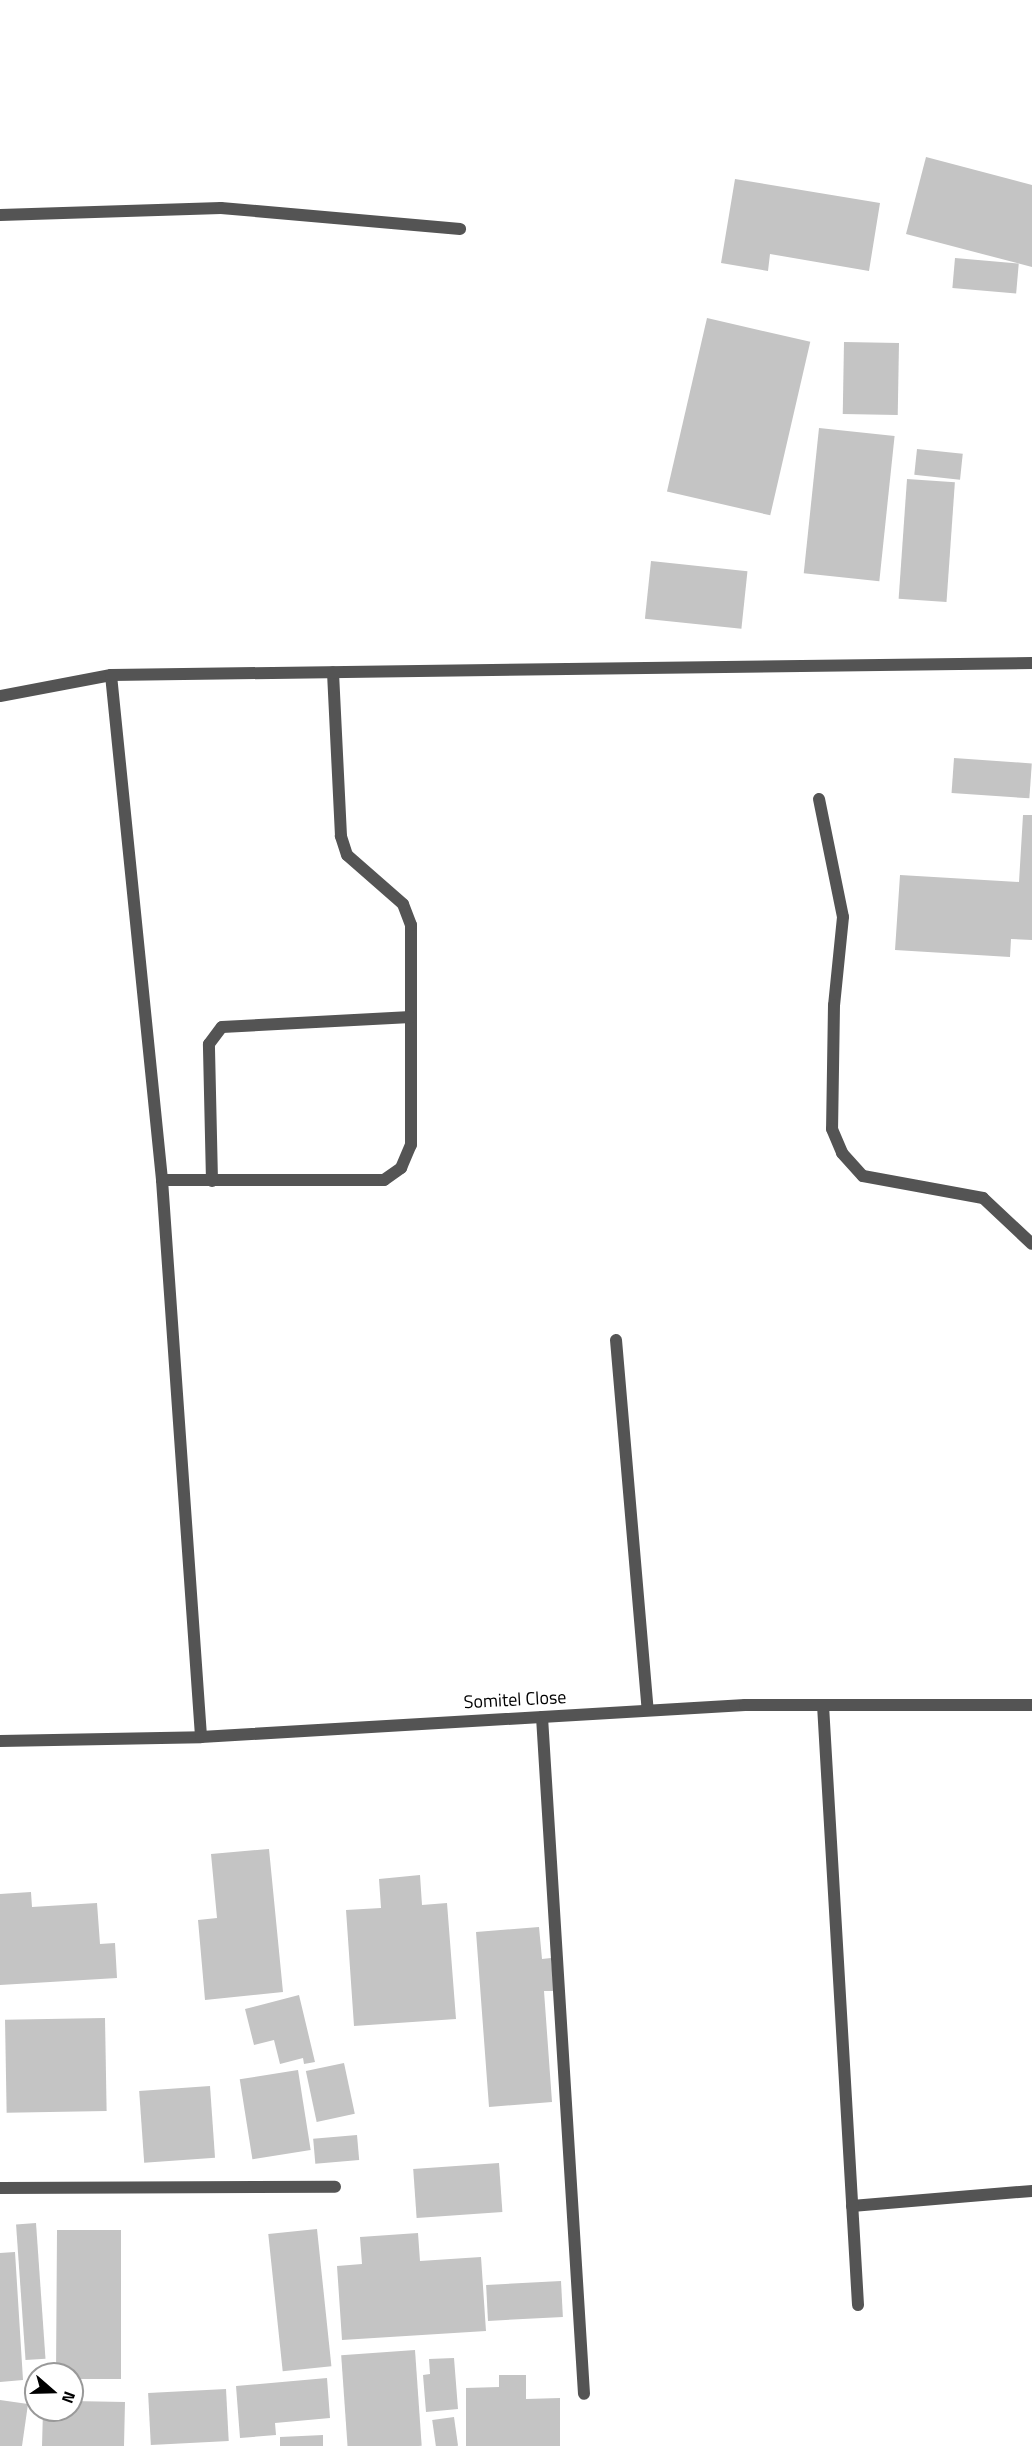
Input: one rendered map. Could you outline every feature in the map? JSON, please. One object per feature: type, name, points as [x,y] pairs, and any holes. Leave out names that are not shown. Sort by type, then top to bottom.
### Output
[{"type":"street","points":[[0,215],[221,208],[460,229]]},
{"type":"street","points":[[0,696],[111,675],[1032,663]]},
{"type":"street","points":[[162,1180],[384,1180],[401,1168],[411,1145],[411,925],[403,904],[347,855],[340,836],[333,672]]},
{"type":"street","points":[[111,675],[162,1180],[201,1737]]},
{"type":"street","points":[[819,799],[843,917],[834,1005],[832,1129],[842,1153],[863,1176],[982,1198],[1032,1244]]},
{"type":"street","points":[[212,1181],[209,1044],[222,1028],[411,1017]]},
{"type":"street","points":[[616,1340],[648,1710]]},
{"type":"street","name":"Somitel Close","points":[[0,1741],[201,1737],[745,1704],[1032,1705]]},
{"type":"street","points":[[823,1705],[858,2305]]},
{"type":"street","points":[[542,1717],[584,2394]]},
{"type":"street","points":[[0,2188],[335,2187]]},
{"type":"street","points":[[852,2206],[1032,2192]]},
{"type":"building","points":[[926,157],[1032,185],[1032,267],[906,234]]},
{"type":"building","points":[[735,179],[880,203],[869,271],[770,254],[768,271],[721,263]]},
{"type":"building","points":[[955,258],[1019,264],[1016,293],[952,288]]},
{"type":"building","points":[[707,318],[810,342],[770,515],[667,491]]},
{"type":"building","points":[[844,342],[899,343],[898,415],[843,414]]},
{"type":"building","points":[[819,428],[895,436],[879,581],[804,573]]},
{"type":"building","points":[[917,449],[963,454],[960,480],[914,475]]},
{"type":"building","points":[[907,479],[955,482],[947,602],[899,599]]},
{"type":"building","points":[[651,561],[747,571],[741,629],[645,619]]},
{"type":"building","points":[[954,758],[1032,763],[1029,798],[952,793]]},
{"type":"building","points":[[1023,815],[1032,815],[1032,940],[1011,939],[1010,957],[895,950],[900,875],[1019,882]]},
{"type":"building","points":[[269,1849],[283,1992],[205,2000],[198,1920],[217,1918],[211,1854]]},
{"type":"building","points":[[420,1875],[422,1905],[447,1903],[456,2019],[354,2026],[346,1910],[381,1908],[379,1879]]},
{"type":"building","points":[[31,1892],[32,1907],[97,1903],[100,1944],[115,1943],[117,1978],[0,1985],[0,1894]]},
{"type":"building","points":[[539,1927],[542,1959],[551,1958],[554,1991],[544,1991],[552,2102],[489,2107],[476,1932]]},
{"type":"building","points":[[299,1995],[315,2062],[304,2064],[303,2058],[280,2064],[274,2040],[254,2045],[245,2009]]},
{"type":"building","points":[[105,2018],[107,2111],[7,2113],[5,2020]]},
{"type":"building","points":[[344,2063],[355,2114],[317,2122],[306,2071]]},
{"type":"building","points":[[298,2070],[311,2150],[252,2159],[240,2079]]},
{"type":"building","points":[[210,2086],[215,2158],[144,2163],[139,2091]]},
{"type":"building","points":[[357,2135],[359,2160],[315,2164],[313,2139]]},
{"type":"building","points":[[499,2163],[502,2212],[417,2218],[413,2169]]},
{"type":"building","points":[[36,2223],[45,2359],[26,2360],[16,2224]]},
{"type":"building","points":[[317,2229],[331,2366],[283,2371],[268,2234]]},
{"type":"building","points":[[57,2230],[121,2230],[121,2379],[84,2379],[84,2362],[56,2362]]},
{"type":"building","points":[[418,2233],[420,2261],[481,2257],[486,2331],[342,2340],[337,2266],[362,2264],[360,2237]]},
{"type":"building","points":[[15,2252],[23,2380],[0,2382],[0,2253]]},
{"type":"building","points":[[561,2281],[563,2317],[488,2321],[486,2285]]},
{"type":"building","points":[[415,2350],[422,2446],[348,2446],[341,2355]]},
{"type":"building","points":[[454,2358],[458,2409],[426,2412],[423,2375],[430,2374],[429,2359]]},
{"type":"building","points":[[499,2375],[526,2375],[526,2399],[560,2398],[560,2446],[466,2446],[466,2388],[499,2387]]},
{"type":"building","points":[[327,2378],[330,2418],[275,2423],[276,2435],[240,2438],[236,2386]]},
{"type":"building","points":[[226,2389],[229,2441],[151,2445],[148,2393]]},
{"type":"building","points":[[0,2400],[24,2403],[25,2422],[22,2446],[0,2446]]},
{"type":"building","points":[[84,2401],[125,2402],[124,2446],[42,2446],[43,2422],[84,2422]]},
{"type":"building","points":[[454,2417],[458,2446],[436,2446],[432,2420]]},
{"type":"building","points":[[323,2435],[323,2446],[280,2446],[280,2437]]}]
